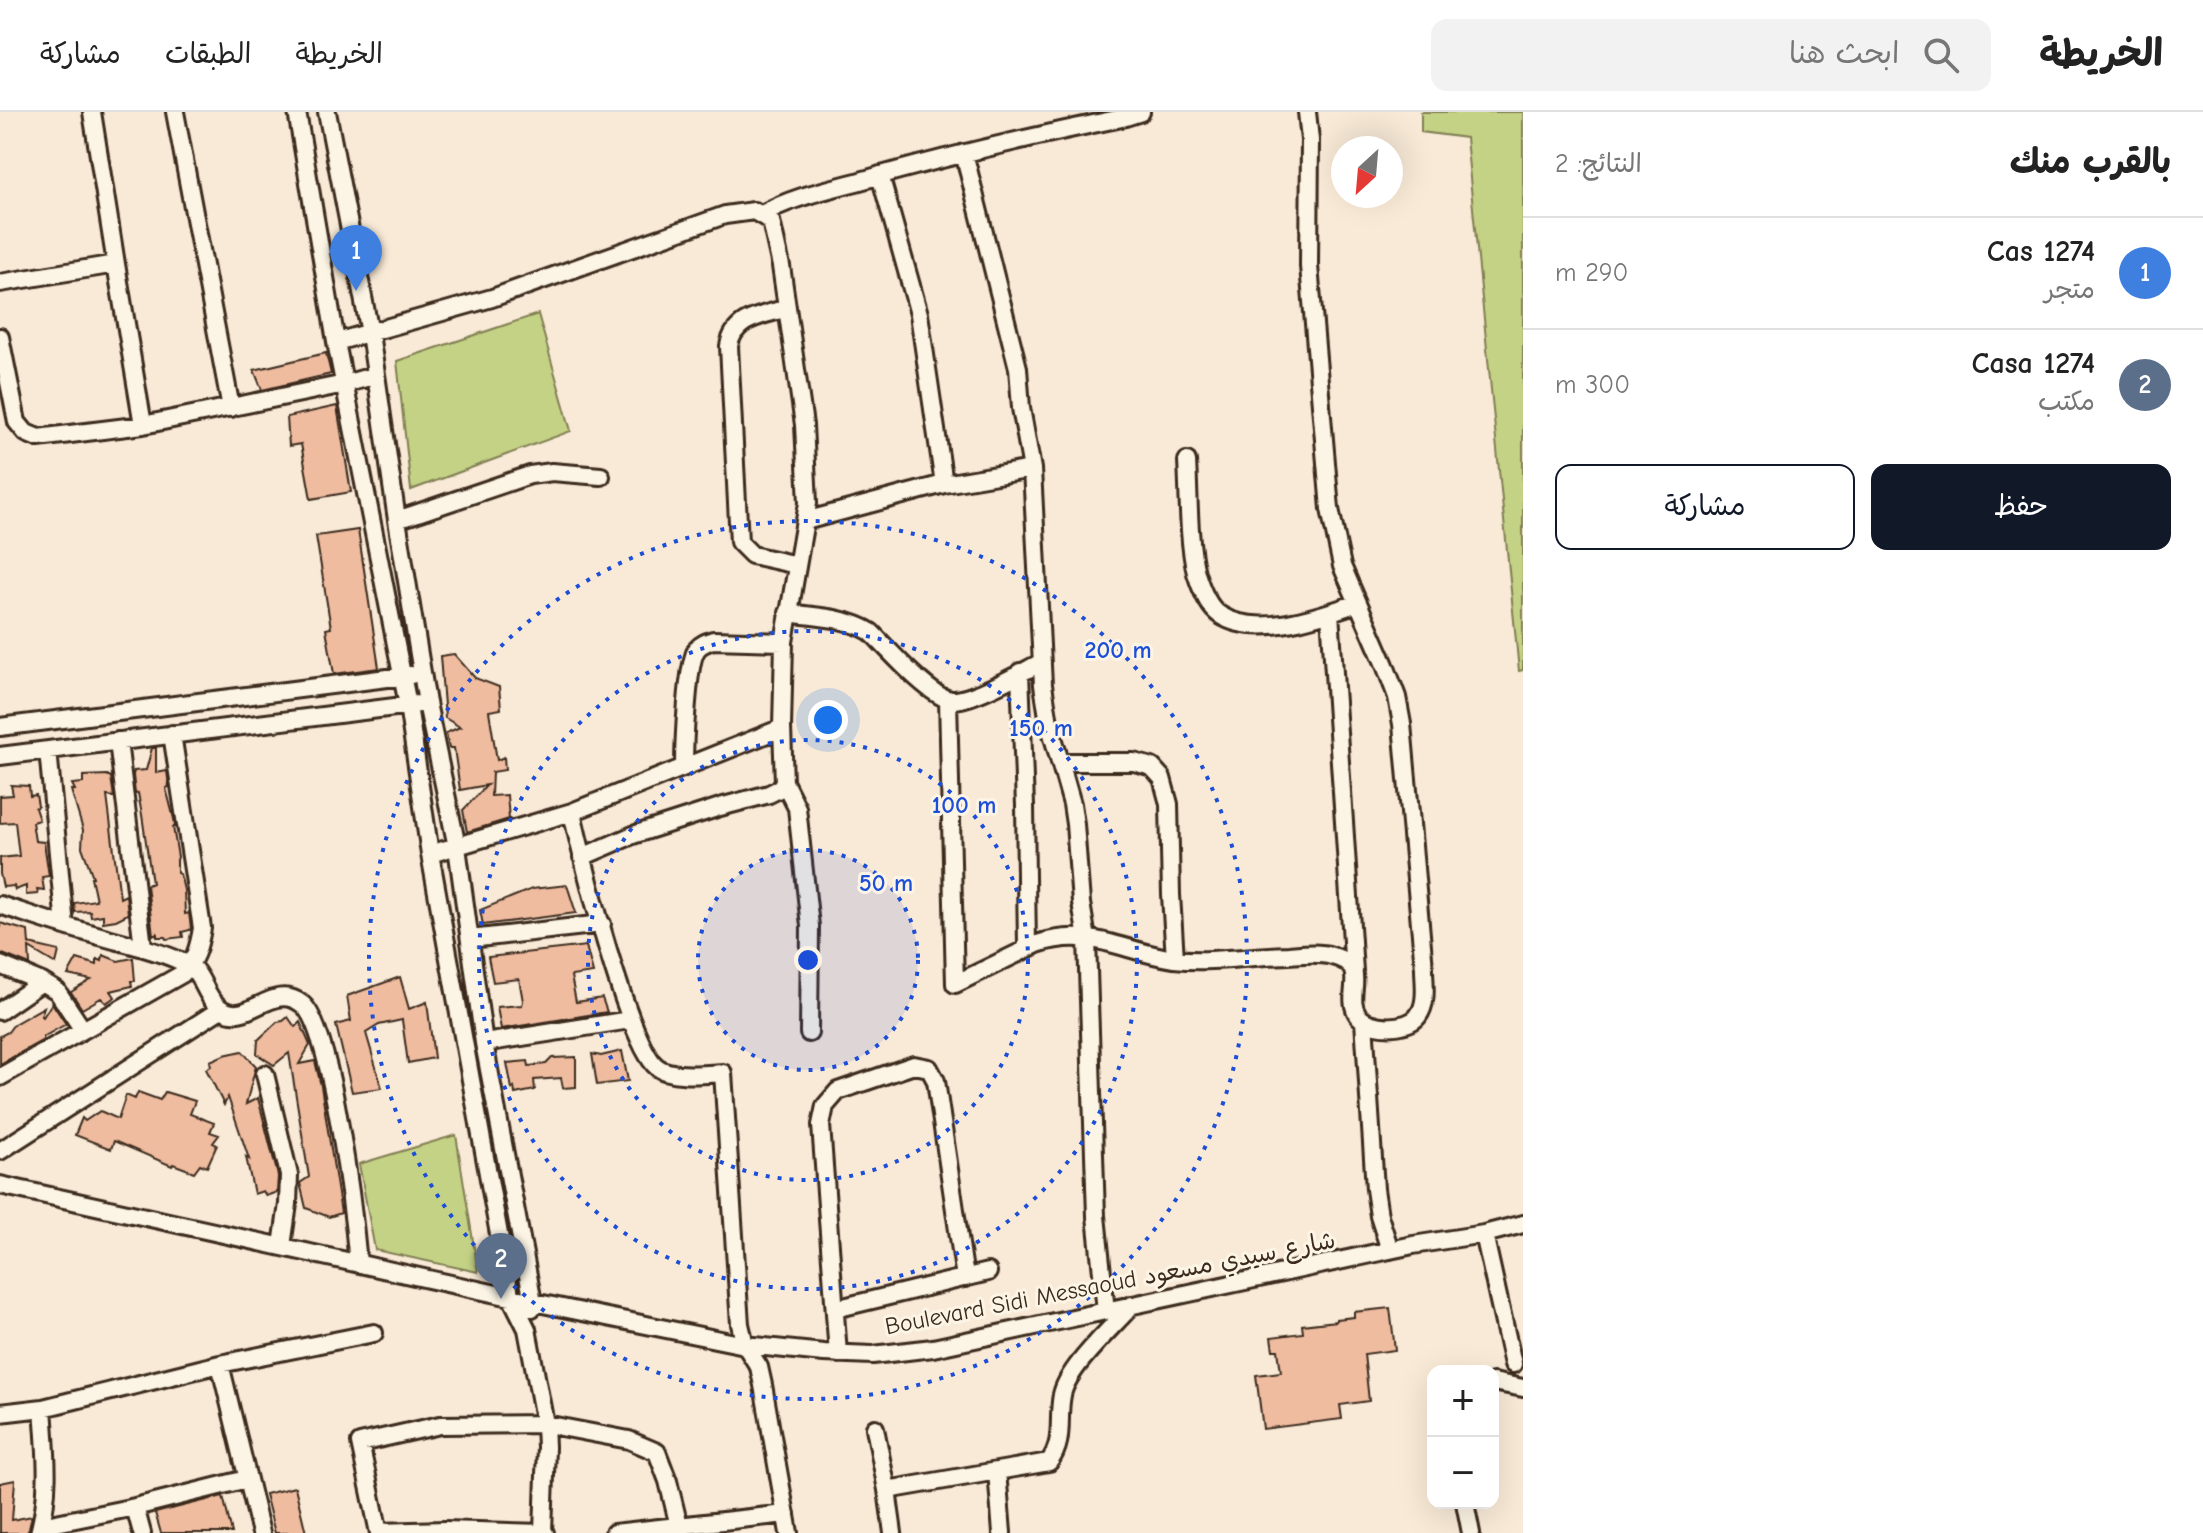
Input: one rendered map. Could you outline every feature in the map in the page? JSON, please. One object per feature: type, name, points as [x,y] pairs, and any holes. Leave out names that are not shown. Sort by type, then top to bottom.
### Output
[{"type":"street","points":[[92,112],[143,425]]},
{"type":"street","points":[[175,112],[231,408]]},
{"type":"street","points":[[297,112],[336,342],[408,705],[430,854],[510,1295],[527,1329],[545,1424],[544,1533],[445,1530],[379,1533],[360,1443],[440,1425],[545,1424],[629,1440],[657,1452],[679,1526]]},
{"type":"street","points":[[327,112],[370,333],[427,703],[457,847],[484,1043],[533,1302],[527,1329]]},
{"type":"street","points":[[762,214],[786,202],[880,175],[1141,112]]},
{"type":"street","points":[[1307,112],[1310,140],[1309,266],[1326,478],[1342,566],[1388,673],[1402,724],[1425,990],[1423,1008],[1411,1023],[1401,1026],[1364,1021],[1355,1007],[1330,613]]},
{"type":"street","points":[[964,153],[1018,368],[1021,408],[1032,469],[1042,662],[1049,723],[1075,824],[1087,939],[1096,1216],[1106,1311]]},
{"type":"street","points":[[880,175],[919,314],[944,484]]},
{"type":"street","points":[[336,342],[492,298],[725,215],[754,211],[771,221],[781,266],[804,425],[808,503],[784,642],[782,728],[784,782],[797,808],[809,912],[809,1033]]},
{"type":"street","points":[[0,283],[116,264]]},
{"type":"street","points":[[787,308],[740,323],[731,334],[729,346],[739,542],[752,555],[797,565]]},
{"type":"street","points":[[0,337],[7,412],[26,433],[38,438],[143,425],[376,375]]},
{"type":"street","points":[[1187,461],[1196,573],[1217,614],[1236,623],[1296,623],[1358,603]]},
{"type":"street","points":[[805,521],[944,484],[1032,469]]},
{"type":"street","points":[[397,520],[530,475],[552,472],[601,476]]},
{"type":"street","points":[[788,613],[848,621],[864,627],[921,681],[948,699],[963,699],[1042,662]]},
{"type":"street","points":[[684,767],[688,702],[693,657],[697,649],[713,640],[784,642]]},
{"type":"street","points":[[1020,672],[1027,948]]},
{"type":"street","points":[[0,727],[422,673]]},
{"type":"street","points":[[948,699],[955,984],[1027,948],[1063,937],[1087,939],[1175,959],[1319,954],[1340,958],[1354,971]]},
{"type":"street","points":[[0,756],[427,703]]},
{"type":"street","points":[[430,854],[572,812],[782,728]]},
{"type":"street","points":[[0,1077],[182,974],[191,965],[199,947],[202,928],[172,734]]},
{"type":"street","points":[[118,741],[143,947]]},
{"type":"street","points":[[48,750],[65,926]]},
{"type":"street","points":[[1061,762],[1134,762],[1152,767],[1162,778],[1169,804],[1175,959]]},
{"type":"street","points":[[582,857],[633,835],[769,794],[784,782]]},
{"type":"street","points":[[572,812],[582,857],[630,1020],[655,1067],[668,1073],[723,1073],[740,1324],[745,1345],[759,1367],[789,1533]]},
{"type":"street","points":[[0,905],[143,947],[191,965],[221,1009],[232,1013],[244,1012],[274,997],[290,998],[303,1004],[321,1038],[347,1167],[358,1263]]},
{"type":"street","points":[[470,939],[602,924]]},
{"type":"street","points":[[0,965],[57,991],[83,1030]]},
{"type":"street","points":[[0,1011],[42,982]]},
{"type":"street","points":[[0,1151],[221,1009]]},
{"type":"street","points":[[484,1043],[630,1020]]},
{"type":"street","points":[[1364,1021],[1375,1189],[1379,1216],[1390,1250]]},
{"type":"street","points":[[838,1354],[821,1125],[825,1106],[838,1091],[914,1065],[929,1068],[936,1081],[965,1278]]},
{"type":"street","points":[[265,1074],[289,1175],[282,1246]]},
{"type":"street","name":"Boulevard Sidi Messaoud شارع سيدي مسعود","points":[[0,1185],[533,1302],[745,1345],[873,1355],[909,1352],[1523,1224]]},
{"type":"street","points":[[1484,1234],[1513,1364]]},
{"type":"street","points":[[835,1309],[988,1272]]},
{"type":"street","points":[[887,1490],[1049,1462],[1058,1444],[1061,1396],[1067,1380],[1132,1305]]},
{"type":"street","points":[[0,1413],[43,1408],[220,1364],[374,1333]]},
{"type":"street","points":[[220,1364],[261,1533]]},
{"type":"street","points":[[1499,1383],[1523,1388]]},
{"type":"street","points":[[43,1408],[48,1476],[40,1529],[247,1479]]},
{"type":"street","points":[[875,1428],[893,1533]]},
{"type":"street","points":[[997,1471],[1002,1533]]},
{"type":"street","points":[[135,1507],[142,1533]]},
{"type":"street","points":[[1466,1509],[1471,1533]]},
{"type":"street","points":[[614,1533],[786,1514]]},
{"type":"green space","points":[[1421,112],[1523,112],[1523,670],[1519,671],[1466,138],[1421,132]]},
{"type":"green space","points":[[538,314],[571,431],[411,490],[397,361]]},
{"type":"green space","points":[[456,1135],[478,1272],[375,1250],[359,1164]]},
{"type":"building","points":[[326,353],[331,374],[262,390],[254,370]]},
{"type":"building","points":[[337,406],[351,492],[311,499],[301,444],[289,446],[287,417]]},
{"type":"building","points":[[358,530],[379,668],[334,674],[326,629],[331,628],[316,536]]},
{"type":"building","points":[[454,654],[475,678],[499,687],[501,709],[489,711],[497,760],[504,757],[505,770],[492,772],[491,796],[507,795],[509,819],[467,832],[463,810],[487,785],[460,790],[454,748],[449,748],[446,733],[460,727],[445,718],[440,656]]},
{"type":"building","points":[[152,748],[156,748],[156,773],[167,771],[169,787],[166,788],[174,819],[177,873],[180,874],[185,914],[189,913],[191,928],[182,932],[183,937],[166,939],[157,937],[157,933],[153,935],[147,885],[152,883],[133,775],[134,771],[146,770]]},
{"type":"building","points":[[83,776],[111,777],[114,797],[107,796],[120,898],[126,895],[128,914],[103,922],[103,915],[91,917],[90,911],[75,912],[74,903],[96,900],[93,877],[82,847],[83,830],[71,790],[75,790],[72,784],[83,783]]},
{"type":"building","points":[[11,785],[29,786],[30,796],[36,795],[38,806],[35,808],[39,820],[32,822],[35,841],[44,842],[49,876],[42,877],[44,890],[37,889],[38,894],[26,895],[26,886],[15,890],[14,886],[3,887],[0,858],[19,856],[15,822],[0,823],[0,796],[13,795]]},
{"type":"building","points":[[567,885],[576,913],[483,925],[480,910],[532,889]]},
{"type":"building","points":[[0,923],[28,931],[29,944],[59,951],[56,964],[29,948],[30,965],[0,953]]},
{"type":"building","points":[[586,946],[593,973],[571,976],[576,1002],[602,998],[607,1012],[501,1029],[497,1007],[522,1005],[523,1001],[519,979],[493,982],[488,957]]},
{"type":"building","points":[[103,955],[118,961],[133,958],[135,981],[131,981],[132,986],[111,991],[115,997],[106,1003],[101,998],[82,1009],[71,992],[91,980],[68,975],[77,959],[97,965],[97,959],[102,961]]},
{"type":"building","points":[[400,977],[409,1009],[427,1002],[434,1058],[408,1063],[402,1020],[379,1025],[366,1033],[382,1088],[352,1092],[336,1025],[351,1021],[347,996]]},
{"type":"building","points":[[52,1003],[66,1024],[0,1064],[0,1036],[44,1007],[43,1017]]},
{"type":"building","points":[[288,1017],[295,1027],[300,1022],[310,1045],[299,1064],[315,1061],[321,1086],[341,1213],[329,1217],[306,1208],[300,1183],[309,1177],[289,1053],[274,1065],[257,1054],[258,1040],[277,1022]]},
{"type":"building","points":[[242,1051],[256,1066],[246,1104],[258,1098],[278,1176],[277,1192],[266,1196],[263,1191],[254,1194],[246,1157],[249,1159],[228,1097],[224,1105],[206,1069],[211,1066],[210,1061]]},
{"type":"building","points":[[622,1051],[628,1081],[597,1085],[592,1054],[601,1056]]},
{"type":"building","points":[[576,1057],[576,1087],[563,1088],[561,1078],[534,1080],[535,1090],[515,1094],[514,1087],[512,1089],[507,1063],[528,1061],[529,1066],[546,1064],[552,1058]]},
{"type":"building","points":[[138,1092],[160,1100],[165,1092],[195,1101],[190,1114],[214,1123],[210,1132],[219,1135],[213,1143],[217,1145],[207,1167],[200,1164],[194,1172],[114,1141],[111,1149],[75,1135],[82,1118],[85,1121],[100,1111],[118,1119],[126,1095],[135,1099]]},
{"type":"building","points":[[1390,1308],[1395,1350],[1364,1354],[1369,1401],[1340,1405],[1342,1419],[1263,1429],[1256,1375],[1281,1372],[1278,1350],[1273,1350],[1271,1337],[1303,1333],[1302,1325],[1354,1317],[1354,1312]]},
{"type":"building","points":[[15,1480],[12,1520],[32,1516],[29,1529],[27,1533],[0,1533],[0,1483]]},
{"type":"building","points":[[295,1487],[306,1533],[275,1533],[265,1494]]},
{"type":"building","points":[[223,1496],[232,1533],[161,1533],[155,1513]]},
{"type":"place","name":"Cas 1274","points":[[356,291]]},
{"type":"place","name":"Casa 1274","points":[[501,1299]]}]
